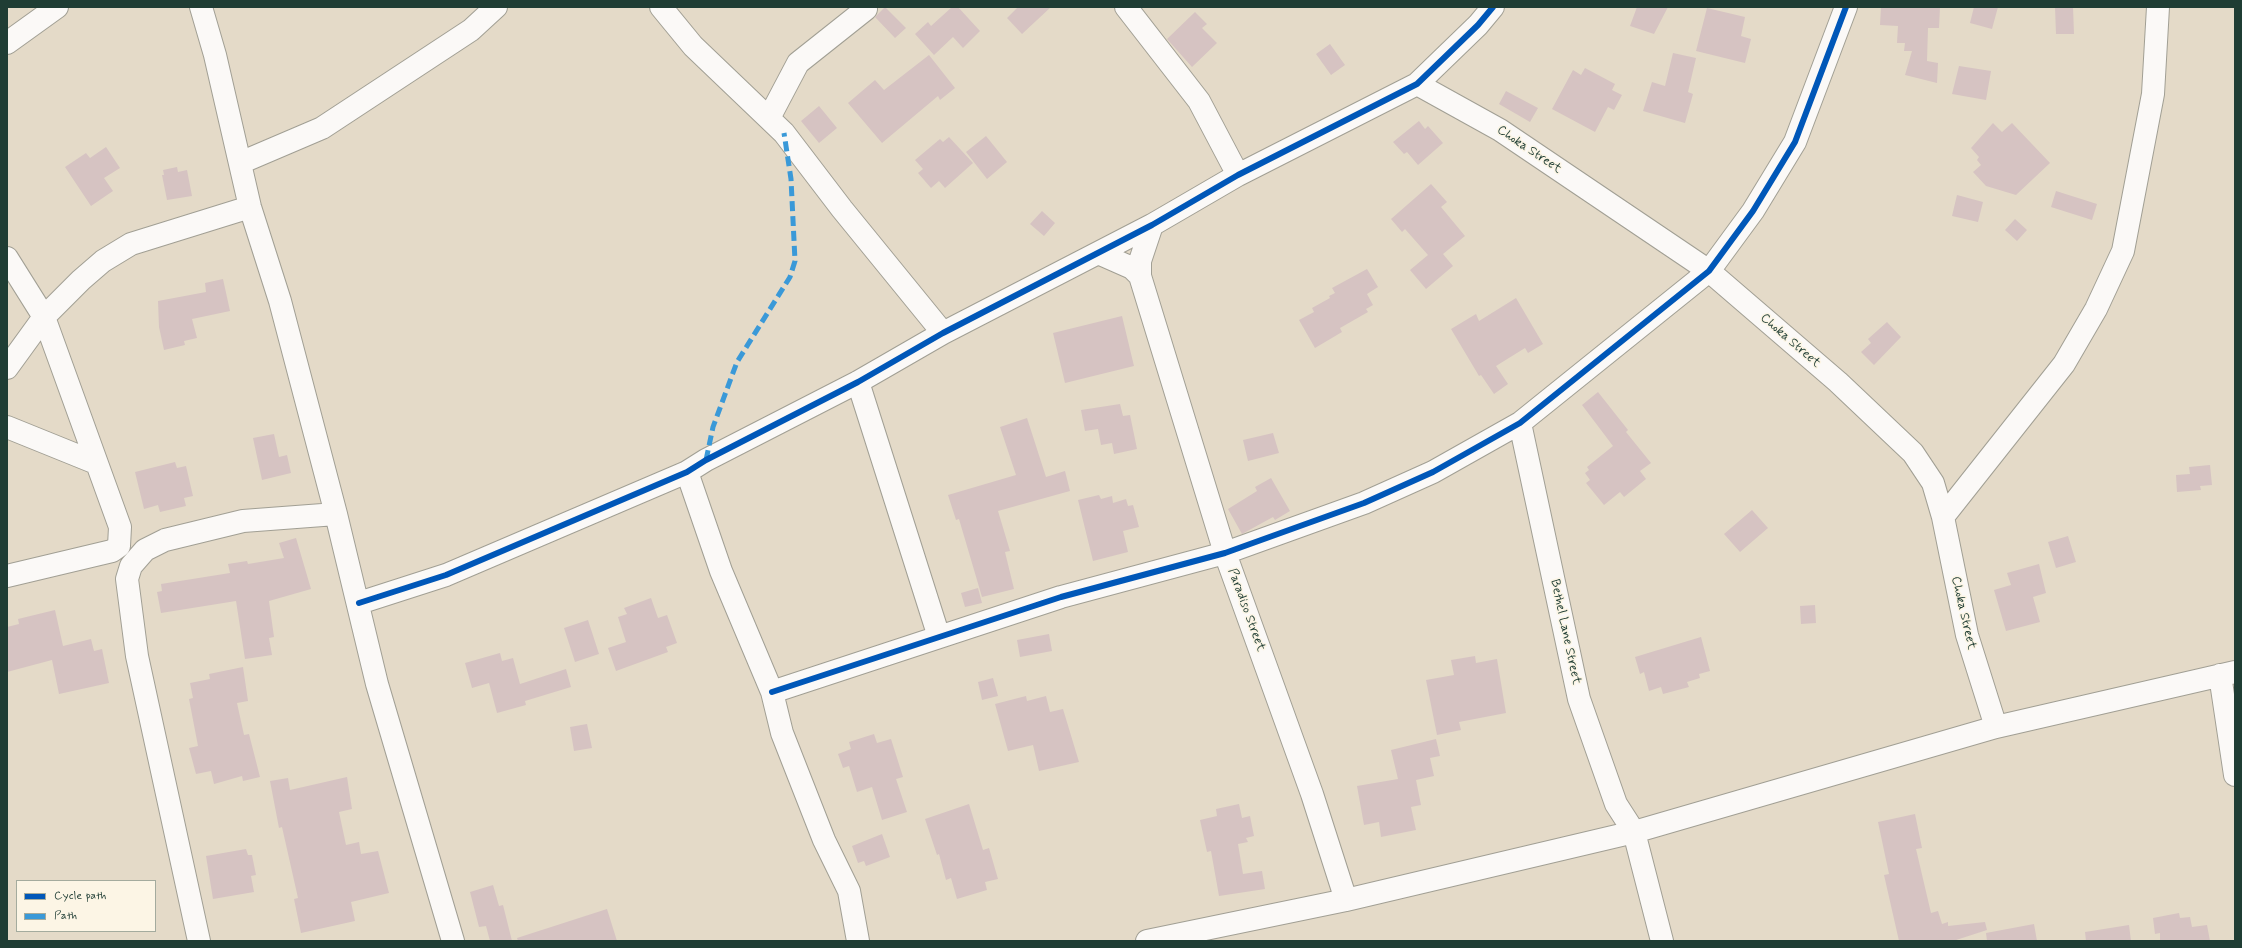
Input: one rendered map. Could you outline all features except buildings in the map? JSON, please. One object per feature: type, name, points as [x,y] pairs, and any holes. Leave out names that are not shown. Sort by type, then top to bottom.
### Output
[{"type":"street","points":[[7,42],[57,7]]},
{"type":"street","points":[[201,7],[215,55],[250,207],[280,301],[336,514],[359,603],[377,684],[453,941]]},
{"type":"street","points":[[240,163],[322,128],[471,30],[496,7]]},
{"type":"street","points":[[661,7],[693,46],[784,133],[842,209],[943,333]]},
{"type":"street","points":[[1126,7],[1199,101],[1238,175]]},
{"type":"street","points":[[359,603],[446,574],[687,472],[858,382],[943,333],[1152,225],[1238,175],[1417,84],[1478,25],[1493,7]]},
{"type":"street","points":[[772,692],[1061,596],[1225,553],[1370,500],[1433,472],[1520,423],[1709,271],[1753,211],[1794,142],[1846,7]]},
{"type":"street","points":[[1943,517],[2064,364],[2096,309],[2123,251],[2153,94],[2158,7]]},
{"type":"street","points":[[769,118],[798,63],[866,9]]},
{"type":"street","name":"Choka Street","points":[[1417,84],[1500,130],[1709,271],[1838,382],[1913,453],[1933,483],[1943,517],[1967,635],[1996,727]]},
{"type":"street","points":[[7,368],[44,317],[80,280],[103,261],[131,244],[250,207]]},
{"type":"street","name":"Paradiso Street","points":[[1152,225],[1140,261],[1140,276],[1225,553],[1312,794],[1346,900]]},
{"type":"street","points":[[1098,253],[1132,268],[1140,276]]},
{"type":"street","points":[[7,258],[44,317],[120,527],[119,546],[112,551],[7,576]]},
{"type":"street","points":[[858,382],[939,637]]},
{"type":"street","name":"Bethel Lane Street","points":[[1520,423],[1579,700],[1616,804],[1634,832],[1662,941]]},
{"type":"street","points":[[7,427],[96,462]]},
{"type":"street","points":[[687,472],[721,571],[772,692],[782,733],[824,840],[849,891],[858,941]]},
{"type":"street","points":[[199,941],[137,656],[127,579],[131,566],[145,550],[165,540],[243,521],[336,514]]},
{"type":"street","points":[[1147,941],[1346,900],[1634,832],[1996,727],[2228,674],[2235,775]]},
{"type":"marked path","points":[[706,460],[713,427],[737,362],[790,277],[795,261],[791,179],[784,133]]},
{"type":"cycle path","points":[[359,603],[446,575],[687,472],[706,460],[858,382],[943,333],[1152,225],[1238,175],[1417,84],[1478,25],[1493,7]]},
{"type":"cycle path","points":[[772,692],[1061,597],[1225,553],[1364,503],[1433,472],[1520,423],[1709,271],[1753,211],[1795,142],[1846,7]]}]
